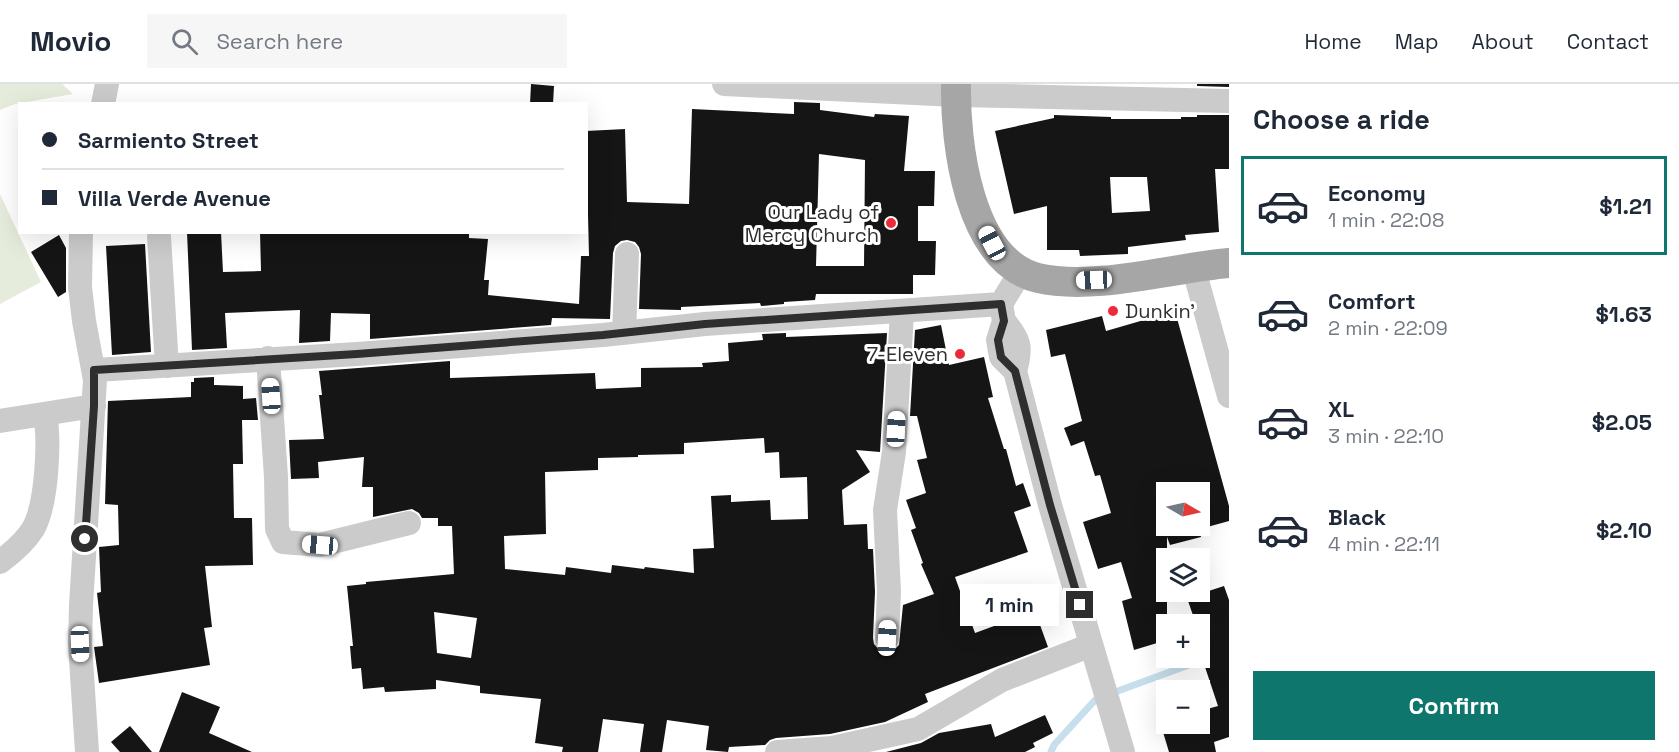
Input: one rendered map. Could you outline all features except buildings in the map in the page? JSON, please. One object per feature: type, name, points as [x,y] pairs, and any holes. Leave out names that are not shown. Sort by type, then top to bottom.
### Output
[{"type":"main road","points":[[956,89],[957,135],[961,163],[977,215],[992,243],[1021,271],[1036,278],[1074,281],[1123,278],[1229,262]]},
{"type":"street","points":[[103,102],[107,84]]},
{"type":"street","points":[[726,84],[956,89],[1229,101]]},
{"type":"street","points":[[81,234],[80,287],[94,370],[94,406],[81,615],[81,665],[87,752]]},
{"type":"street","points":[[159,237],[167,366]]},
{"type":"street","points":[[624,333],[627,254]]},
{"type":"street","points":[[1193,266],[1229,396]]},
{"type":"street","points":[[1021,271],[1002,313],[998,340],[1001,357],[1015,371],[1050,505],[1123,752]]},
{"type":"street","points":[[94,370],[357,354],[624,333],[705,324],[902,312],[1002,313]]},
{"type":"street","points":[[887,638],[889,592],[885,519],[894,452],[902,312]]},
{"type":"street","points":[[268,358],[277,529],[283,542],[320,545],[409,523]]},
{"type":"street","points":[[0,421],[94,406]]},
{"type":"street","points":[[0,562],[17,548],[34,528],[41,505],[46,471],[48,428],[45,414]]},
{"type":"street","points":[[777,752],[832,748],[918,729],[1002,680],[1091,645]]},
{"type":"green space","points":[[0,84],[62,84],[73,94],[18,102],[0,110]]},
{"type":"green space","points":[[0,194],[41,282],[0,304]]},
{"type":"waterway","points":[[1051,752],[1054,745],[1096,699],[1181,668]]},
{"type":"place","name":"Our Lady of Mercy Church","points":[[891,223]]},
{"type":"place","name":"Dunkin'","points":[[1113,311]]},
{"type":"place","name":"7-Eleven","points":[[960,354]]},
{"type":"route","points":[[85,539],[95,392],[94,370],[357,354],[603,335],[705,324],[1001,304],[1004,321],[998,340],[1001,357],[1015,371],[1050,505],[1080,605]]}]
